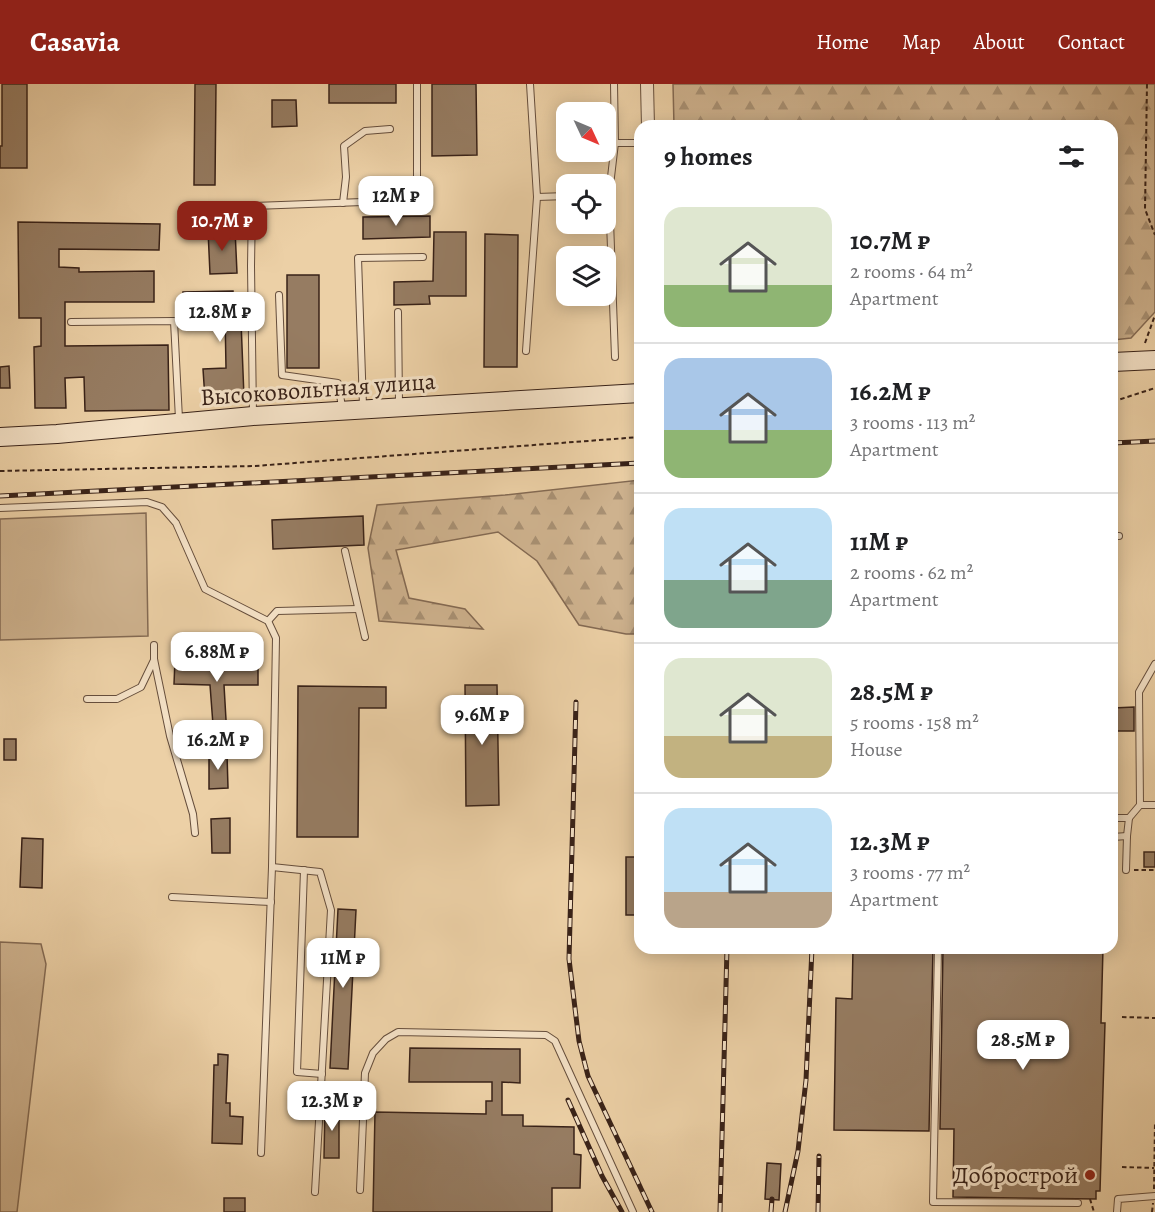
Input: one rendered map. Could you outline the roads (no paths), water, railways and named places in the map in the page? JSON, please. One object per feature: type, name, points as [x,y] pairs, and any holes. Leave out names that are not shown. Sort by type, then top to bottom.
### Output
[{"type":"main road","points":[[1118,362],[1155,360]]},
{"type":"main road","name":"Высоковольтная улица","points":[[0,437],[254,416],[634,393]]},
{"type":"street","points":[[647,84],[648,120]]},
{"type":"lane","points":[[254,416],[252,206],[417,200],[417,84]]},
{"type":"lane","points":[[526,351],[537,197],[530,84]]},
{"type":"lane","points":[[614,84],[614,102]]},
{"type":"lane","points":[[343,203],[346,177],[344,146],[365,131],[390,129]]},
{"type":"lane","points":[[616,143],[634,143]]},
{"type":"lane","points":[[537,197],[556,196]]},
{"type":"lane","points":[[609,234],[615,357]]},
{"type":"lane","points":[[363,410],[358,258],[423,257]]},
{"type":"lane","points":[[279,295],[282,375],[338,383],[342,411]]},
{"type":"lane","points":[[398,312],[399,407]]},
{"type":"lane","points":[[71,322],[174,321],[179,423]]},
{"type":"lane","points":[[0,508],[147,502],[162,507],[176,523],[205,589],[268,621],[276,638],[271,902],[261,1153]]},
{"type":"lane","points":[[345,551],[364,637]]},
{"type":"lane","points":[[268,621],[277,611],[358,609]]},
{"type":"lane","points":[[154,645],[154,659],[170,736],[193,814],[195,833]]},
{"type":"lane","points":[[87,699],[117,699],[141,687],[154,659]]},
{"type":"lane","points":[[1126,870],[1129,818],[1140,805],[1139,692],[1155,664]]},
{"type":"lane","points":[[1140,805],[1155,805]]},
{"type":"lane","points":[[1118,818],[1129,818]]},
{"type":"lane","points":[[1118,837],[1127,836]]},
{"type":"lane","points":[[272,867],[320,872],[331,910],[315,1192]]},
{"type":"lane","points":[[304,870],[297,1072],[322,1074]]},
{"type":"lane","points":[[172,897],[271,902]]},
{"type":"lane","points":[[938,954],[933,1202],[1078,1203]]},
{"type":"lane","points":[[360,1190],[365,1073],[373,1053],[386,1039],[398,1032],[546,1035],[555,1041],[633,1212]]},
{"type":"lane","points":[[1117,1212],[1118,1199],[1154,1196]]},
{"type":"railway","points":[[1118,443],[1155,441]]},
{"type":"railway","points":[[0,496],[634,463]]},
{"type":"railway","points":[[576,702],[569,959],[579,1041],[588,1076],[652,1212]]},
{"type":"railway","points":[[720,1212],[727,954]]},
{"type":"railway","points":[[785,1212],[798,1151],[806,1080],[812,954]]},
{"type":"railway","points":[[568,1100],[602,1176],[622,1212]]},
{"type":"railway","points":[[818,1212],[819,1156]]},
{"type":"railway","points":[[771,1212],[772,1199]]},
{"type":"place","name":"Добрострой","points":[[1090,1175]]}]
